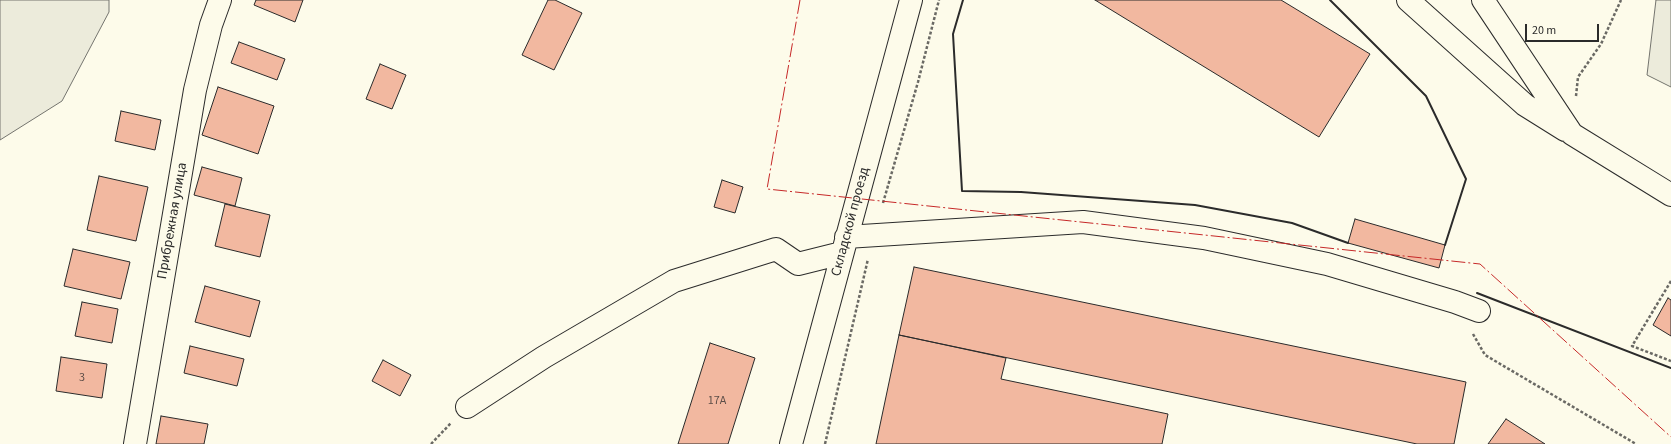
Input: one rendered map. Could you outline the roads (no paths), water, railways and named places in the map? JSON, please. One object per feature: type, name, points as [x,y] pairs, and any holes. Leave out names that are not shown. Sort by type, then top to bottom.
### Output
[{"type":"street","name":"Прибрежная улица","points":[[135,444],[195,90],[211,24],[220,0]]},
{"type":"street","name":"Складской проезд","points":[[791,444],[911,0]]},
{"type":"street","points":[[1408,0],[1525,105],[1671,195]]},
{"type":"street","points":[[1483,0],[1572,134]]},
{"type":"street","points":[[467,407],[544,357],[674,281],[776,249],[798,264],[844,245],[1083,222],[1204,238],[1327,264],[1455,302],[1479,311]]}]
